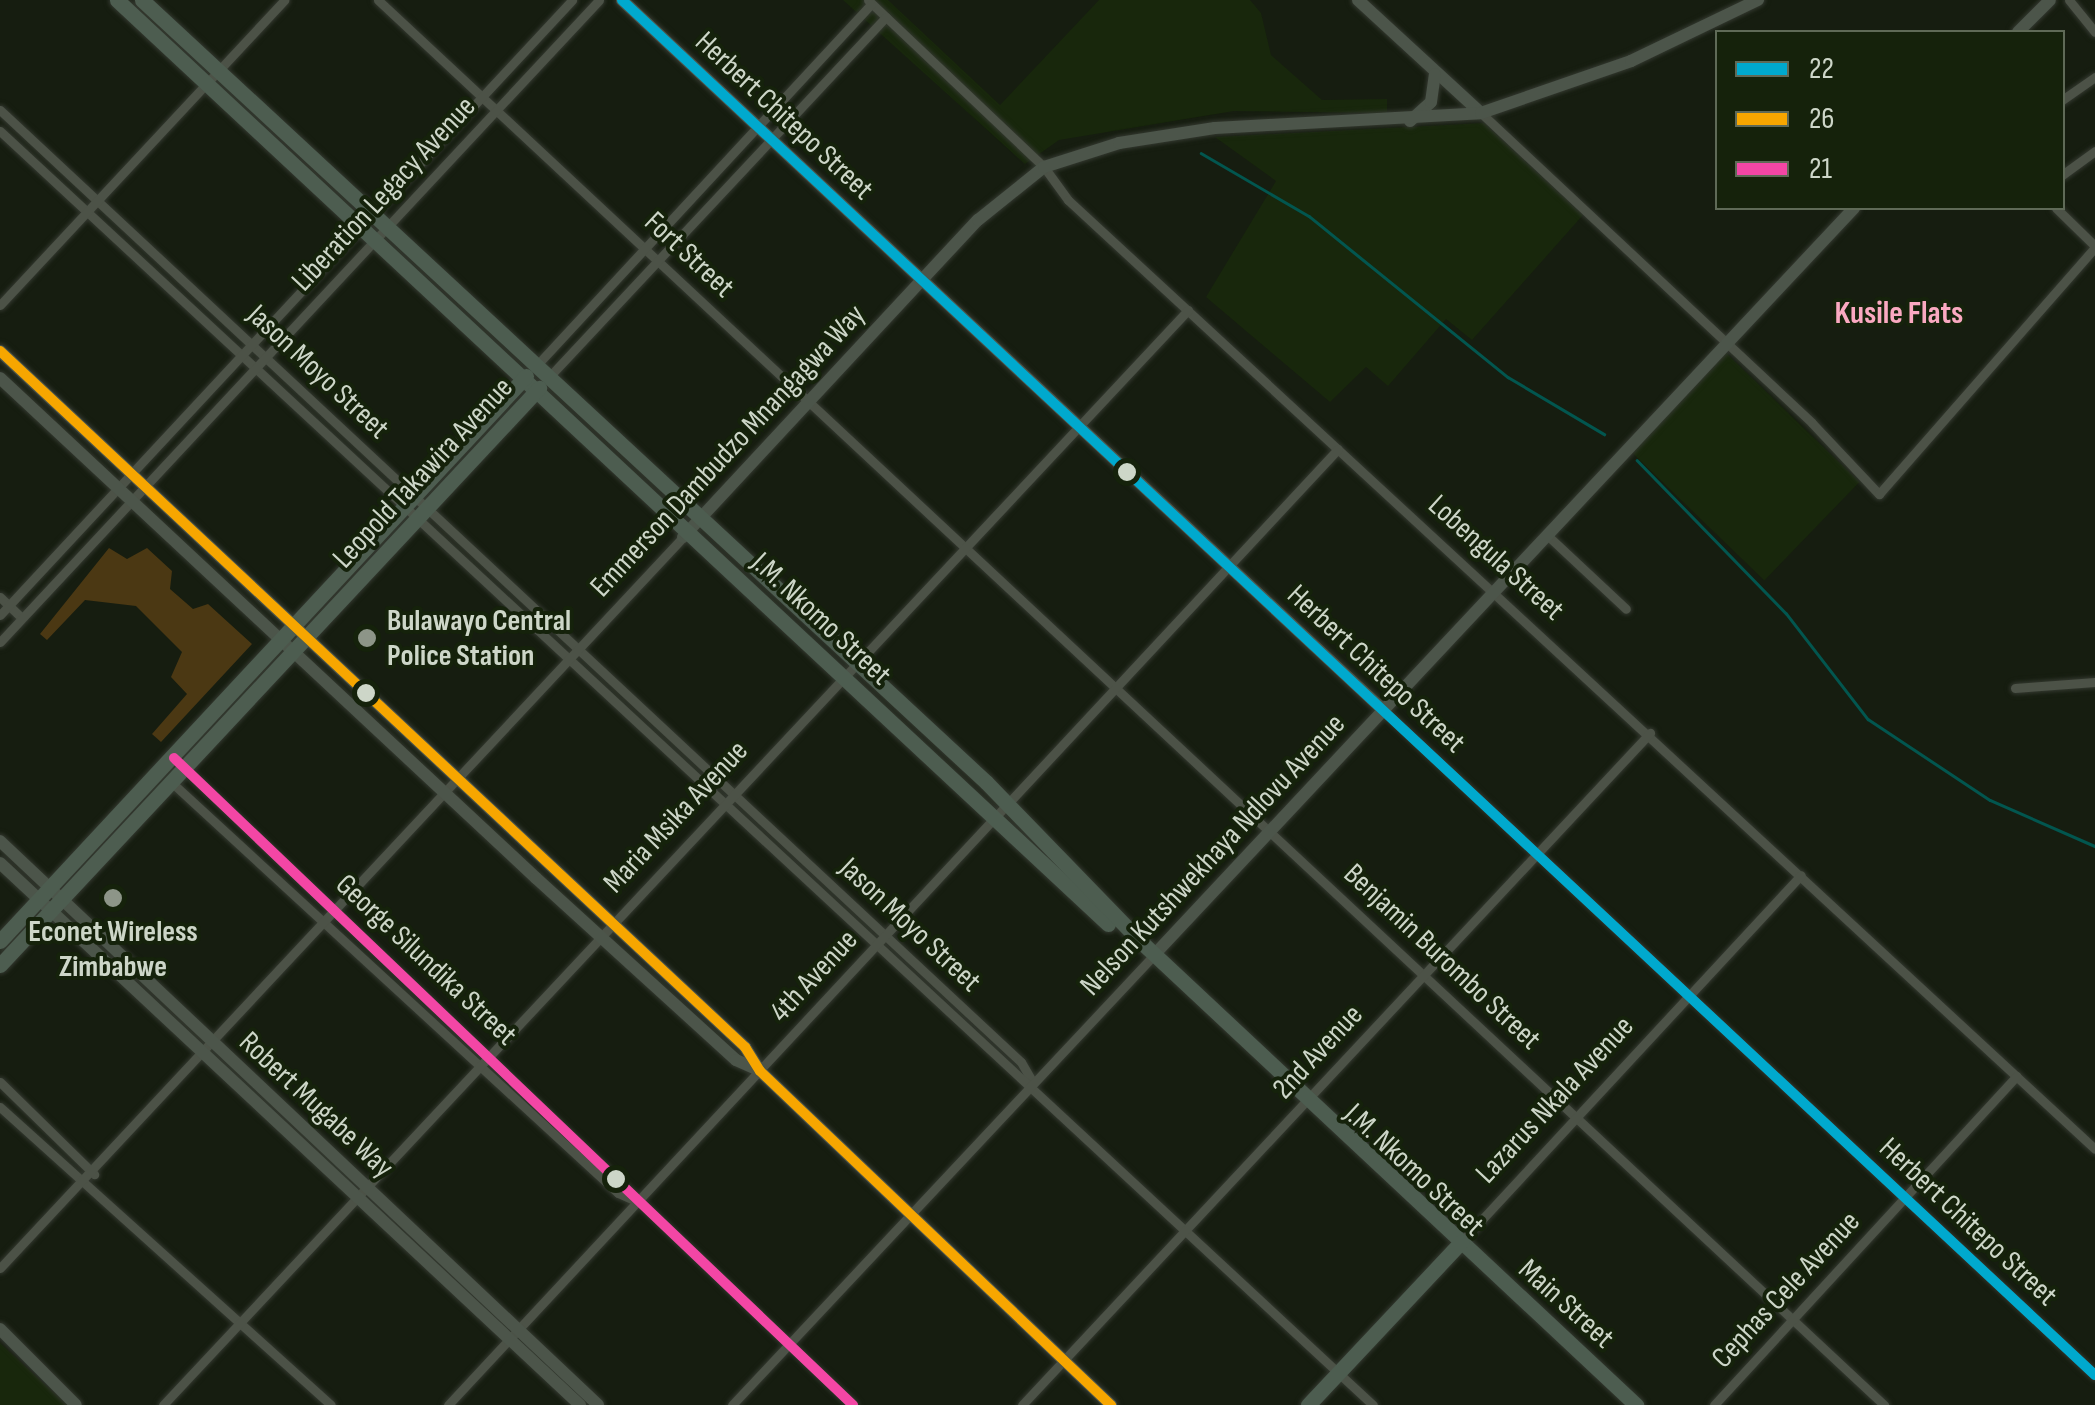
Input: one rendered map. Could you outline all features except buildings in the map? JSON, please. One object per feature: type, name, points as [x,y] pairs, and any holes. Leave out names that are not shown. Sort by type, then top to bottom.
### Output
[{"type":"highway","name":"J.M. Nkomo Street","points":[[117,0],[372,215],[856,662],[1009,804],[1151,958]]},
{"type":"highway","name":"J.M. Nkomo Street","points":[[142,0],[374,242],[685,534],[1151,958],[1458,1245]]},
{"type":"highway","name":"Leopold Takawira Avenue","points":[[0,965],[51,900],[416,508],[536,366]]},
{"type":"highway","name":"Leopold Takawira Avenue","points":[[416,508],[549,378]]},
{"type":"highway","name":"Leopold Takawira Avenue","points":[[0,940],[51,900]]},
{"type":"highway","name":"Main Street","points":[[1458,1245],[1636,1405]]},
{"type":"highway","name":"Lazarus Nkala Avenue","points":[[1308,1405],[1458,1245]]},
{"type":"street","points":[[264,0],[272,12]]},
{"type":"street","points":[[0,305],[284,0]]},
{"type":"street","name":"Fort Street","points":[[378,0],[966,546]]},
{"type":"street","name":"Liberation Legacy Avenue","points":[[0,618],[572,0]]},
{"type":"street","name":"Liberation Legacy Avenue","points":[[0,642],[599,0]]},
{"type":"street","name":"Herbert Chitepo Street","points":[[622,0],[2095,1375]]},
{"type":"street","points":[[1358,0],[1728,343],[1879,494],[2093,240],[2058,210]]},
{"type":"street","points":[[1481,114],[1631,61],[1758,0]]},
{"type":"street","points":[[2020,30],[2050,0]]},
{"type":"street","points":[[2069,0],[2095,32]]},
{"type":"street","name":"Leopold Takawira Avenue","points":[[536,366],[870,2]]},
{"type":"street","name":"Lobengula Street","points":[[870,2],[1044,167],[1068,200],[1650,733],[2095,1149]]},
{"type":"street","name":"Leopold Takawira Avenue","points":[[549,378],[886,17]]},
{"type":"street","points":[[1408,122],[1431,102],[1435,74]]},
{"type":"street","points":[[2065,98],[2095,76]]},
{"type":"street","name":"Jason Moyo Street","points":[[0,110],[266,357],[568,660],[1011,1074],[1034,1085]]},
{"type":"street","name":"Emmerson Dambudzo Mnangagwa Way","points":[[0,1268],[922,280],[1014,187],[1044,167],[1119,143],[1215,128],[1408,122],[1481,114]]},
{"type":"street","name":"Jason Moyo Street","points":[[0,131],[255,369],[578,649],[1021,1062],[1034,1085],[1372,1405]]},
{"type":"street","points":[[2065,173],[2095,151]]},
{"type":"street","name":"Nelson Kutshwekhaya Ndlovu Avenue","points":[[732,1405],[1852,210]]},
{"type":"street","name":"Maria Msika Avenue","points":[[163,1405],[610,923],[1188,310]]},
{"type":"street","points":[[0,351],[745,1047],[760,1072],[1112,1405]]},
{"type":"street","points":[[0,378],[599,935],[736,1060],[760,1072]]},
{"type":"street","name":"4th Avenue","points":[[448,1405],[1338,449]]},
{"type":"street","points":[[1547,535],[1626,609]]},
{"type":"street","name":"Benjamin Burombo Street","points":[[966,546],[1884,1405]]},
{"type":"street","points":[[0,597],[22,618]]},
{"type":"street","points":[[0,618],[11,630]]},
{"type":"street","points":[[2015,688],[2095,682]]},
{"type":"street","name":"2nd Avenue","points":[[1022,1405],[1650,733]]},
{"type":"street","name":"George Silundika Street","points":[[180,764],[627,1184],[638,1202],[853,1405]]},
{"type":"street","name":"George Silundika Street","points":[[166,778],[620,1195],[638,1202]]},
{"type":"street","name":"Robert Mugabe Way","points":[[0,841],[51,900],[514,1335],[580,1405]]},
{"type":"street","name":"Robert Mugabe Way","points":[[0,863],[51,900]]},
{"type":"street","name":"Lazarus Nkala Avenue","points":[[1458,1245],[1802,875]]},
{"type":"street","name":"Cephas Cele Avenue","points":[[1714,1405],[2018,1076]]},
{"type":"street","points":[[0,1082],[93,1170],[97,1189]]},
{"type":"street","points":[[0,1107],[82,1182],[97,1189],[331,1405]]},
{"type":"street","points":[[0,1329],[76,1405]]},
{"type":"street","name":"Robert Mugabe Way","points":[[514,1335],[598,1405]]},
{"type":"street","points":[[0,1340],[46,1377]]},
{"type":"shaded area","points":[[843,0],[888,0],[1000,105],[1099,0],[1250,0],[1261,13],[1271,55],[1322,100],[1387,99],[1387,113],[1234,111],[1059,140],[1025,164]]},
{"type":"shaded area","points":[[1484,123],[1583,215],[1472,340],[1446,319],[1388,386],[1366,367],[1330,402],[1206,297],[1276,181],[1215,137]]},
{"type":"shaded area","points":[[1725,352],[1860,482],[1764,580],[1630,451]]},
{"type":"shaded area","points":[[109,548],[127,559],[147,548],[172,571],[170,589],[193,609],[208,604],[252,644],[161,742],[152,734],[187,694],[171,677],[182,652],[136,606],[85,600],[47,640],[40,634]]},
{"type":"shaded area","points":[[0,1343],[67,1405],[0,1405]]},
{"type":"waterway","points":[[1201,153],[1309,216],[1508,377],[1604,434]]},
{"type":"waterway","points":[[1637,460],[1786,613],[1868,719],[1990,800],[2095,846]]},
{"type":"transit line","name":"22","points":[[622,0],[2095,1375]]},
{"type":"transit line","name":"26","points":[[0,351],[745,1047],[760,1071],[1111,1405]]},
{"type":"transit line","name":"21","points":[[174,758],[853,1405]]},
{"type":"place","name":"Bulawayo Central Police Station","points":[[367,638]]},
{"type":"place","name":"Econet Wireless Zimbabwe","points":[[113,898]]},
{"type":"district","name":"Kusile Flats","points":[[1899,314]]}]
